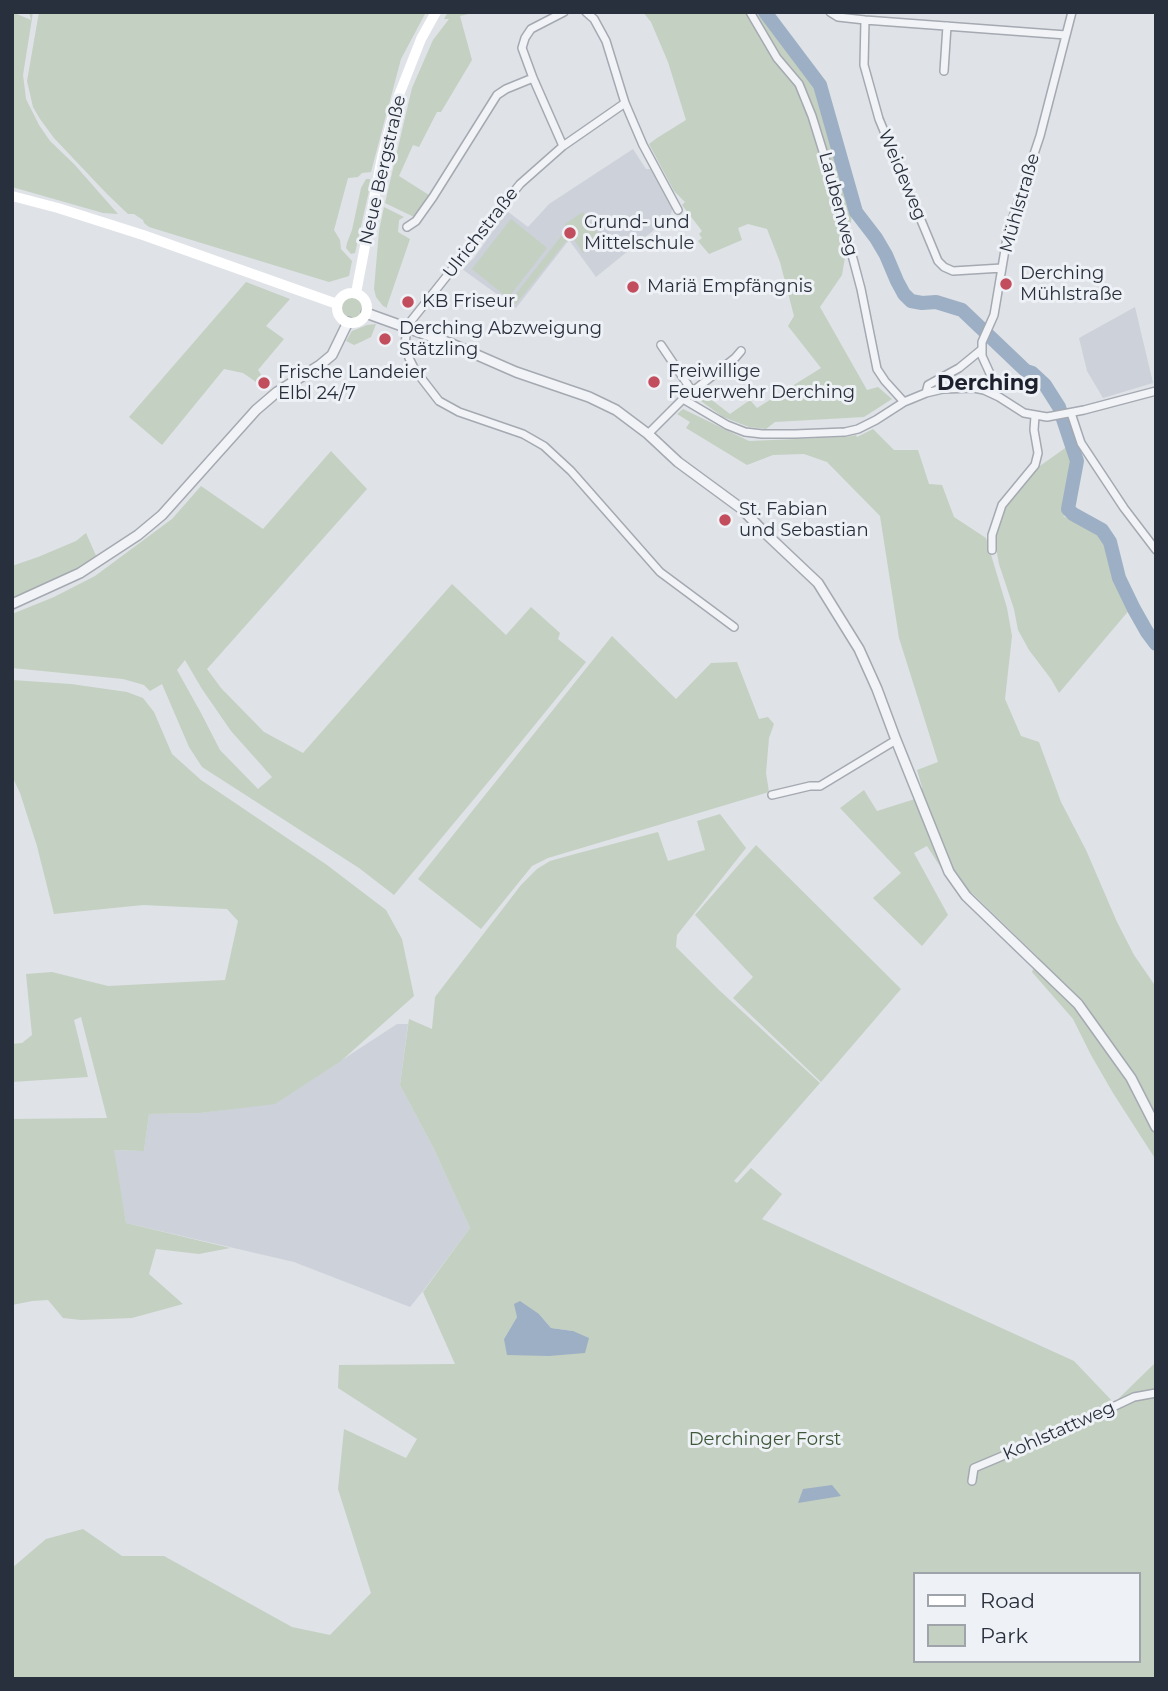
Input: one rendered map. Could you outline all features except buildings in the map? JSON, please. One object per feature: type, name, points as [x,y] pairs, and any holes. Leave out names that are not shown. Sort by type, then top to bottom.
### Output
[{"type":"main road","name":"Neue Bergstraße","points":[[356,293],[380,167],[397,100],[421,39],[436,12]]},
{"type":"main road","points":[[12,196],[142,235],[337,304]]},
{"type":"main road","points":[[356,293],[366,300],[366,313],[359,321],[348,323],[339,315],[337,304],[344,294],[356,293]]},
{"type":"street","points":[[563,146],[522,48],[531,29],[564,12]]},
{"type":"street","points":[[586,12],[594,19],[606,41],[625,103],[643,145],[678,210]]},
{"type":"street","name":"Laubenweg","points":[[750,12],[777,58],[799,84],[812,116],[861,289],[877,369],[904,401]]},
{"type":"street","points":[[830,12],[838,17],[864,20],[1066,35]]},
{"type":"street","name":"Mühlstraße","points":[[981,350],[994,315],[1008,232],[1040,136],[1072,12]]},
{"type":"street","name":"Weideweg","points":[[864,20],[864,65],[879,119],[938,261],[953,271],[1002,268]]},
{"type":"street","points":[[944,71],[947,26]]},
{"type":"street","points":[[407,227],[416,221],[433,197],[497,95],[533,78]]},
{"type":"street","name":"Ulrichstraße","points":[[408,327],[520,184],[563,146],[625,103]]},
{"type":"street","points":[[366,313],[408,327],[516,372],[604,403],[622,413],[678,462],[742,509],[818,583],[859,649],[949,872],[966,896],[1078,1004],[1130,1078],[1156,1127]]},
{"type":"street","points":[[12,604],[80,573],[138,535],[162,514],[256,410],[277,392],[332,355],[348,323]]},
{"type":"street","points":[[408,327],[405,346],[409,358],[439,401],[459,412],[536,440],[571,471],[660,572],[734,627]]},
{"type":"street","points":[[661,345],[692,391]]},
{"type":"street","points":[[926,393],[928,385],[960,368],[981,350],[992,378],[993,393]]},
{"type":"street","points":[[648,434],[683,399],[741,351]]},
{"type":"street","points":[[683,399],[727,425],[745,432],[762,434],[858,429],[904,401],[943,389],[974,388],[993,393],[1015,408],[1035,416],[1046,417],[1156,391]]},
{"type":"street","points":[[1069,413],[1081,443],[1156,550]]},
{"type":"street","points":[[992,550],[992,535],[1002,505],[1035,465],[1038,453],[1034,430],[1035,416]]},
{"type":"street","points":[[772,795],[820,786],[896,740]]},
{"type":"street","name":"Kohlstattweg","points":[[972,1481],[974,1468],[1134,1397],[1156,1393]]},
{"type":"shaded area","name":"Grund- und Mittelschule","points":[[633,149],[646,169],[651,169],[673,206],[670,217],[596,277],[569,240],[516,308],[462,269],[474,258],[507,211],[528,227],[549,204]]},
{"type":"shaded area","points":[[1135,307],[1153,383],[1103,398],[1087,371],[1079,338]]},
{"type":"shaded area","points":[[397,1024],[408,1024],[400,1085],[434,1149],[470,1228],[410,1307],[294,1262],[126,1223],[113,1150],[144,1151],[149,1114],[200,1113],[276,1103]]},
{"type":"green space","points":[[12,12],[31,20],[29,12],[33,12],[23,75],[26,99],[39,125],[50,141],[118,214],[103,213],[12,187]]},
{"type":"green space","points":[[39,12],[426,12],[401,59],[371,172],[348,178],[334,230],[340,240],[341,249],[352,261],[349,276],[329,282],[149,227],[134,214],[128,214],[54,138],[33,107],[27,81]]},
{"type":"green space","points":[[448,12],[477,12],[460,16],[472,60],[441,112],[437,112],[419,147],[413,145],[399,176],[429,195],[414,217],[385,203],[412,88],[433,40],[449,19],[444,19]]},
{"type":"green space","points":[[643,12],[761,12],[817,88],[854,203],[842,275],[820,307],[867,390],[878,387],[892,399],[864,417],[775,422],[766,429],[749,427],[723,417],[694,396],[700,391],[730,414],[750,400],[757,408],[821,368],[788,326],[794,316],[780,262],[767,229],[748,224],[738,228],[742,240],[709,254],[698,241],[702,238],[699,234],[702,231],[682,205],[685,202],[674,191],[649,144],[686,120],[668,62],[651,22]]},
{"type":"green space","points":[[366,179],[371,182],[355,253],[351,254],[346,248],[347,243],[361,188]]},
{"type":"green space","points":[[384,207],[404,217],[399,220],[398,232],[410,239],[387,308],[376,297],[374,289]]},
{"type":"green space","points":[[583,212],[590,223],[596,221],[599,226],[596,230],[602,240],[583,253],[571,235],[516,304],[511,300],[567,229],[565,224]]},
{"type":"green space","points":[[511,219],[547,248],[508,298],[472,269]]},
{"type":"green space","points":[[246,282],[290,299],[266,326],[284,339],[258,370],[264,379],[259,384],[243,373],[224,369],[162,445],[129,417]]},
{"type":"green space","points":[[348,297],[356,297],[363,304],[363,312],[356,319],[348,319],[341,312],[341,304]]},
{"type":"green space","points":[[376,324],[371,337],[354,345],[346,341],[352,331]]},
{"type":"green space","points":[[683,409],[749,441],[857,437],[873,429],[894,450],[918,450],[929,484],[942,485],[954,517],[986,538],[1007,608],[1012,636],[1005,699],[1021,736],[1039,742],[1061,802],[1086,850],[1117,922],[1134,955],[1156,987],[1156,1160],[1113,1093],[1073,1019],[1032,972],[1038,957],[972,893],[952,885],[927,846],[914,853],[948,915],[922,946],[873,898],[901,873],[840,808],[864,790],[877,811],[915,799],[922,787],[917,770],[938,762],[899,638],[880,516],[827,462],[804,454],[773,455],[747,465],[686,428],[690,422],[677,414]]},
{"type":"green space","points":[[1075,441],[1080,462],[1073,503],[1076,511],[1063,516],[1101,533],[1110,546],[1117,575],[1131,608],[1059,693],[1018,630],[994,536],[1006,507],[1037,468]]},
{"type":"green space","points":[[331,451],[367,489],[207,669],[221,688],[264,732],[303,753],[452,584],[506,635],[531,607],[560,633],[558,639],[586,662],[394,895],[359,868],[202,767],[189,747],[162,684],[150,691],[144,685],[123,679],[12,668],[12,614],[95,576],[172,519],[201,486],[263,529]],"holes":[[[185,660],[231,731],[272,777],[258,789],[220,750],[177,670]]]},
{"type":"green space","points":[[86,533],[97,558],[12,599],[12,566],[76,541]]},
{"type":"green space","points":[[612,636],[676,699],[711,663],[737,662],[759,719],[768,717],[774,724],[769,738],[766,773],[769,792],[548,858],[532,866],[481,929],[418,879]]},
{"type":"green space","points":[[12,680],[71,684],[127,692],[143,698],[154,712],[172,754],[201,780],[327,865],[386,910],[402,939],[414,996],[341,1061],[275,1104],[200,1113],[149,1114],[144,1151],[114,1150],[126,1223],[230,1248],[199,1254],[156,1249],[149,1274],[183,1304],[132,1318],[63,1318],[48,1300],[12,1305],[12,1119],[107,1118],[81,1017],[74,1020],[88,1077],[12,1082],[12,1044],[22,1043],[32,1035],[26,974],[52,972],[108,986],[225,980],[238,921],[227,909],[143,905],[54,914],[37,846],[12,776]]},
{"type":"green space","name":"Derchinger Forst","points":[[720,814],[746,848],[677,935],[676,947],[820,1083],[734,1181],[737,1183],[751,1168],[782,1194],[762,1219],[1074,1361],[1114,1403],[1156,1362],[1156,1392],[1129,1398],[1090,1421],[1136,1401],[1156,1396],[1156,1679],[12,1679],[12,1568],[46,1539],[83,1529],[122,1556],[164,1556],[292,1627],[330,1635],[371,1593],[338,1489],[344,1429],[406,1458],[417,1439],[338,1388],[339,1365],[455,1364],[423,1292],[470,1228],[434,1149],[400,1085],[409,1019],[432,1029],[435,997],[521,885],[537,869],[550,861],[658,832],[668,861],[705,850],[697,821]],"holes":[[[539,1314],[551,1328],[573,1331],[504,1339],[517,1317]]]},
{"type":"green space","points":[[756,845],[901,989],[821,1082],[733,998],[753,977],[695,915]]},
{"type":"water","points":[[520,1301],[539,1314],[551,1328],[573,1331],[589,1338],[585,1353],[507,1355],[504,1339],[517,1317],[514,1304]]},
{"type":"water","points":[[832,1485],[841,1496],[798,1503],[803,1489]]},
{"type":"waterway","points":[[765,12],[820,85],[856,212],[886,255],[904,294],[911,301],[936,302],[962,310],[1026,371],[1045,385],[1059,407],[1077,461],[1068,509],[1102,530],[1110,542],[1119,578],[1156,644]]},
{"type":"place","name":"Grund- und Mittelschule","points":[[570,233]]},
{"type":"place","name":"Derching Mühlstraße","points":[[1006,284]]},
{"type":"place","name":"Mariä Empfängnis","points":[[633,287]]},
{"type":"place","name":"KB Friseur","points":[[408,302]]},
{"type":"place","name":"Derching Abzweigung Stätzling","points":[[385,339]]},
{"type":"place","name":"Freiwillige Feuerwehr Derching","points":[[654,382]]},
{"type":"place","name":"Frische Landeier Elbl 24/7","points":[[264,383]]},
{"type":"place","name":"St. Fabian und Sebastian","points":[[725,520]]},
{"type":"district","name":"Derching","points":[[988,384]]}]
